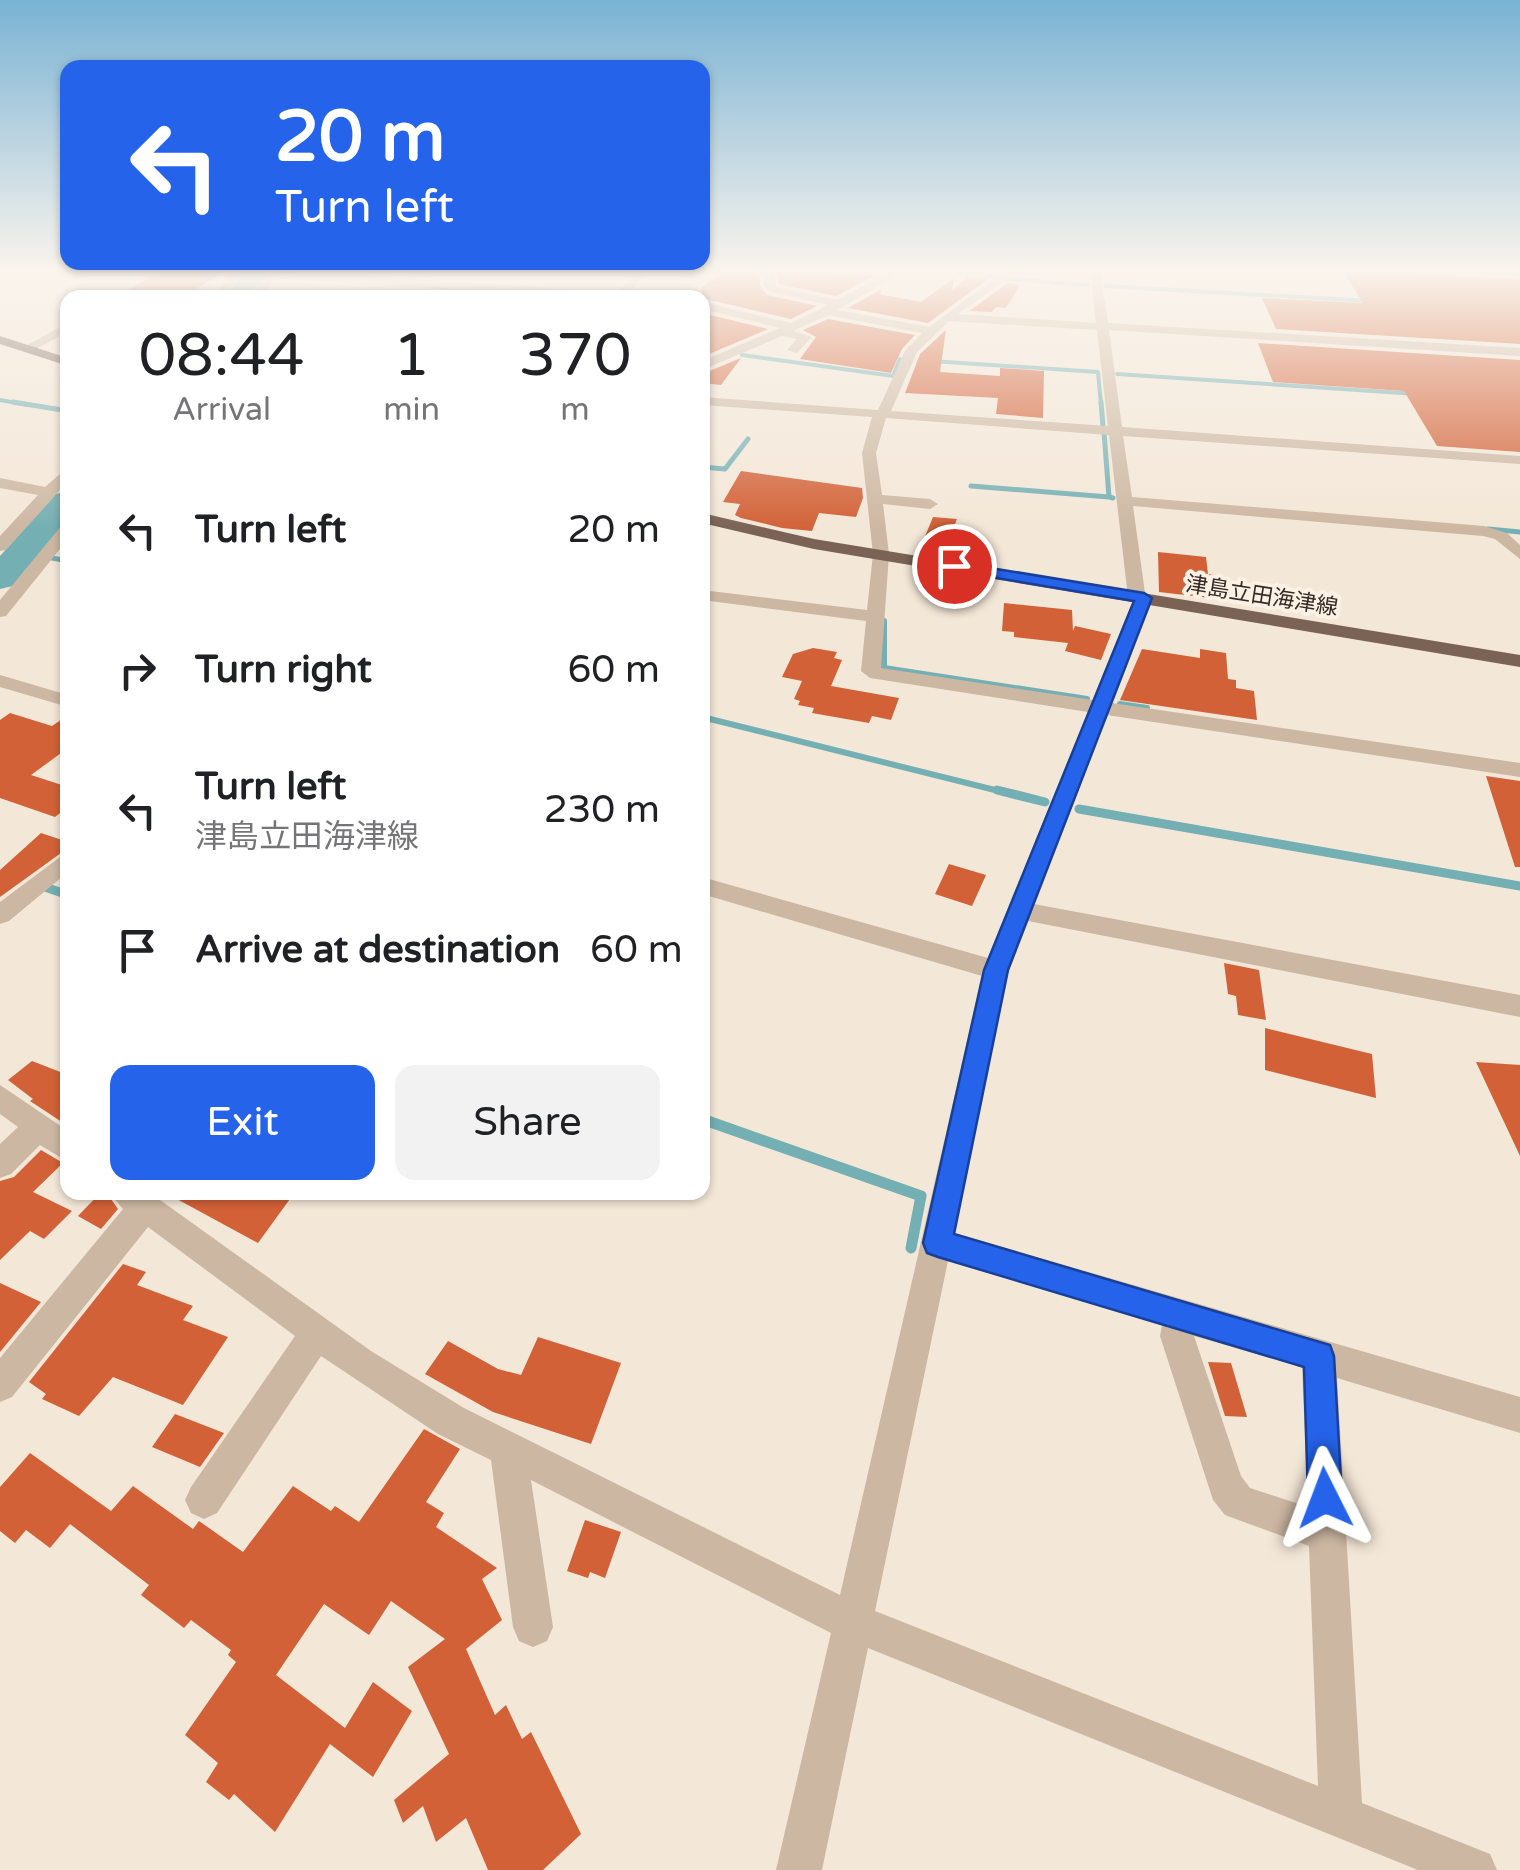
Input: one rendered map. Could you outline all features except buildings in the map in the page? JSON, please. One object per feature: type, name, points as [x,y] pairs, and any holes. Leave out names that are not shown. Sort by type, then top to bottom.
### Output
[{"type":"main road","name":"津島立田海津線","points":[[710,520],[814,544],[1520,660]]},
{"type":"street","points":[[907,356],[869,453],[881,554],[872,671],[876,674],[1520,770]]},
{"type":"street","points":[[798,1870],[996,970],[1102,706],[1140,597],[1105,356]]},
{"type":"street","points":[[710,402],[1520,460]]},
{"type":"street","points":[[0,546],[60,479]]},
{"type":"street","points":[[0,483],[48,492]]},
{"type":"street","points":[[877,499],[930,504]]},
{"type":"street","points":[[1124,502],[1484,531],[1501,536],[1520,554]]},
{"type":"street","points":[[0,612],[60,538]]},
{"type":"street","points":[[710,596],[876,617]]},
{"type":"street","points":[[0,681],[60,699]]},
{"type":"street","points":[[0,914],[60,865]]},
{"type":"street","points":[[710,887],[996,970]]},
{"type":"street","points":[[1018,910],[1520,1006]]},
{"type":"street","points":[[0,1097],[60,1143]]},
{"type":"street","points":[[0,1164],[38,1127]]},
{"type":"street","points":[[0,1385],[134,1200],[317,1333],[451,1421],[508,1450],[852,1622],[1474,1870]]},
{"type":"street","points":[[938,1243],[1520,1415]]},
{"type":"street","points":[[1180,1314],[1177,1336],[1226,1487],[1238,1502],[1327,1533]]},
{"type":"street","points":[[204,1500],[317,1333]]},
{"type":"street","points":[[1319,1356],[1341,1816]]},
{"type":"street","points":[[508,1450],[533,1627]]},
{"type":"waterway","points":[[751,356],[893,376],[900,359]]},
{"type":"waterway","points":[[931,361],[1098,372],[1101,405]]},
{"type":"waterway","points":[[1117,374],[1417,394]]},
{"type":"waterway","points":[[0,400],[28,405]]},
{"type":"waterway","points":[[13,402],[60,410]]},
{"type":"waterway","points":[[1101,402],[1103,427]]},
{"type":"waterway","points":[[1104,432],[1109,497]]},
{"type":"waterway","points":[[710,468],[725,469],[748,439]]},
{"type":"waterway","points":[[971,486],[1109,497]]},
{"type":"waterway","points":[[1109,497],[1113,498]]},
{"type":"waterway","points":[[0,578],[60,510]]},
{"type":"waterway","points":[[1488,529],[1520,532]]},
{"type":"waterway","points":[[22,554],[29,554]]},
{"type":"waterway","points":[[52,558],[60,560]]},
{"type":"waterway","points":[[884,621],[884,668],[1087,699]]},
{"type":"waterway","points":[[1120,704],[1147,708]]},
{"type":"waterway","points":[[710,719],[1007,793]]},
{"type":"waterway","points":[[997,790],[1045,802]]},
{"type":"waterway","points":[[1079,809],[1520,886]]},
{"type":"waterway","points":[[45,887],[60,892]]},
{"type":"waterway","points":[[710,1122],[921,1196],[911,1248]]},
{"type":"route","points":[[954,566],[1144,598],[996,970],[938,1243],[1319,1356],[1325,1498]]}]
